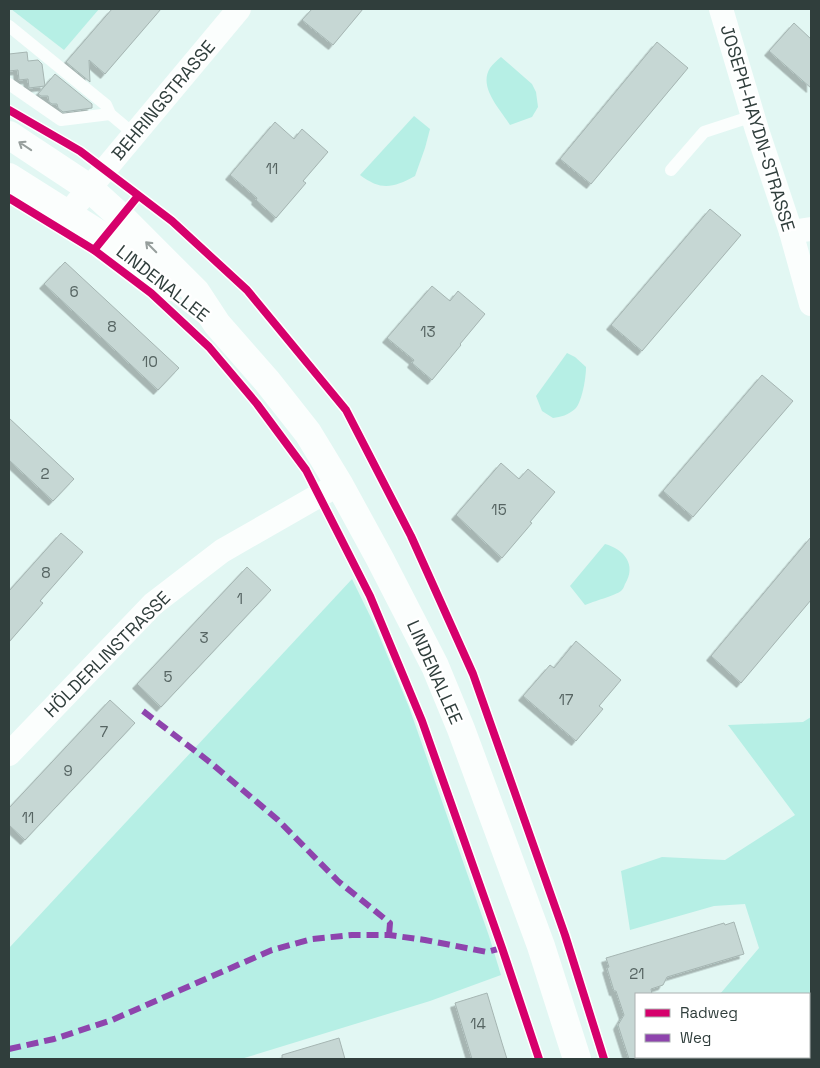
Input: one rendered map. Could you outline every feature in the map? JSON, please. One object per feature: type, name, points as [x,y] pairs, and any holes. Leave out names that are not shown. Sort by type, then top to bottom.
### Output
[{"type":"street","name":"BEHRINGSTRASSE","points":[[67,214],[239,9]]},
{"type":"street","name":"JOSEPH-HAYDN-STRASSE","points":[[721,9],[753,116],[801,230],[811,304]]},
{"type":"street","name":"LINDENALLEE","points":[[9,135],[89,188],[121,217],[196,292],[217,324],[295,415],[308,433],[380,558],[435,666],[461,729],[541,946],[577,1059]]},
{"type":"street","name":"LINDENALLEE","points":[[9,178],[104,237],[217,324]]},
{"type":"street","name":"HÖLDERLINSTRASSE","points":[[9,754],[153,604],[222,551],[339,484]]},
{"type":"lane","points":[[9,26],[106,105],[110,114],[134,134]]},
{"type":"lane","points":[[9,84],[61,120],[110,114]]},
{"type":"lane","points":[[671,170],[704,132],[753,116]]},
{"type":"green space","points":[[11,9],[99,9],[64,50]]},
{"type":"green space","points":[[501,57],[532,84],[536,92],[538,107],[532,117],[510,125],[492,98],[487,83],[487,75],[490,68]]},
{"type":"green space","points":[[414,116],[430,129],[415,176],[400,183],[381,186],[360,175]]},
{"type":"green space","points":[[567,353],[575,357],[586,367],[583,389],[580,401],[575,409],[570,413],[553,418],[542,411],[536,396]]},
{"type":"green space","points":[[605,544],[618,550],[627,559],[630,570],[628,577],[621,591],[585,605],[570,586]]},
{"type":"green space","points":[[352,579],[375,626],[409,707],[501,975],[430,1001],[241,1059],[9,1059],[9,948]]},
{"type":"green space","points":[[811,717],[811,1059],[731,1059],[810,1058],[810,993],[721,993],[759,948],[745,904],[714,906],[630,930],[621,871],[662,857],[725,860],[795,815],[728,725],[803,722]]},
{"type":"building","points":[[112,9],[161,9],[105,74],[89,60],[90,82],[66,62]]},
{"type":"building","points":[[312,9],[363,9],[333,45],[302,20]]},
{"type":"building","points":[[794,23],[811,39],[811,88],[769,51]]},
{"type":"building","points":[[657,42],[688,68],[591,184],[560,159]]},
{"type":"building","points":[[27,52],[28,61],[38,60],[42,64],[45,86],[29,88],[28,79],[19,80],[18,70],[9,71],[9,54]]},
{"type":"building","points":[[55,74],[92,104],[92,108],[63,112],[58,108],[57,104],[49,102],[48,96],[38,94]]},
{"type":"building","points":[[275,122],[294,139],[302,129],[328,152],[303,181],[306,183],[276,218],[256,200],[257,198],[230,175]]},
{"type":"building","points":[[710,209],[741,235],[642,351],[611,325]]},
{"type":"building","points":[[65,262],[179,368],[158,390],[44,284]]},
{"type":"building","points":[[432,286],[450,301],[458,291],[485,314],[432,380],[412,363],[414,360],[387,338]]},
{"type":"building","points":[[762,375],[793,401],[693,517],[663,491]]},
{"type":"building","points":[[9,418],[74,479],[53,501],[9,460]]},
{"type":"building","points":[[501,463],[519,479],[528,469],[555,492],[502,558],[456,515]]},
{"type":"building","points":[[61,533],[83,552],[40,601],[43,603],[9,642],[9,591]]},
{"type":"building","points":[[811,537],[811,600],[741,683],[711,656]]},
{"type":"building","points":[[247,567],[271,590],[161,707],[137,684]]},
{"type":"building","points":[[576,641],[621,680],[599,706],[603,709],[576,741],[523,696],[550,665],[554,668]]},
{"type":"building","points":[[110,700],[135,723],[25,840],[9,825],[9,808]]},
{"type":"building","points":[[734,922],[744,954],[667,977],[663,985],[651,989],[652,993],[635,993],[636,1059],[629,1059],[618,1025],[624,1015],[616,991],[614,991],[606,958],[724,923],[725,925]]},
{"type":"building","points":[[487,993],[507,1059],[472,1059],[455,1003]]},
{"type":"building","points":[[339,1038],[345,1059],[282,1059],[282,1055]]},
{"type":"marked path","points":[[143,711],[211,763],[278,820],[338,881],[390,923],[389,935]]},
{"type":"marked path","points":[[9,1049],[54,1039],[112,1020],[272,950],[312,939],[352,935],[389,935],[487,952],[502,948]]},
{"type":"cycle path","points":[[9,110],[80,151],[172,221],[247,290],[346,410],[411,536],[473,674],[565,935],[604,1059]]},
{"type":"cycle path","points":[[94,250],[138,196]]},
{"type":"cycle path","points":[[9,198],[94,250],[151,293],[209,347],[257,404],[306,470],[370,596],[422,721],[539,1059]]}]
